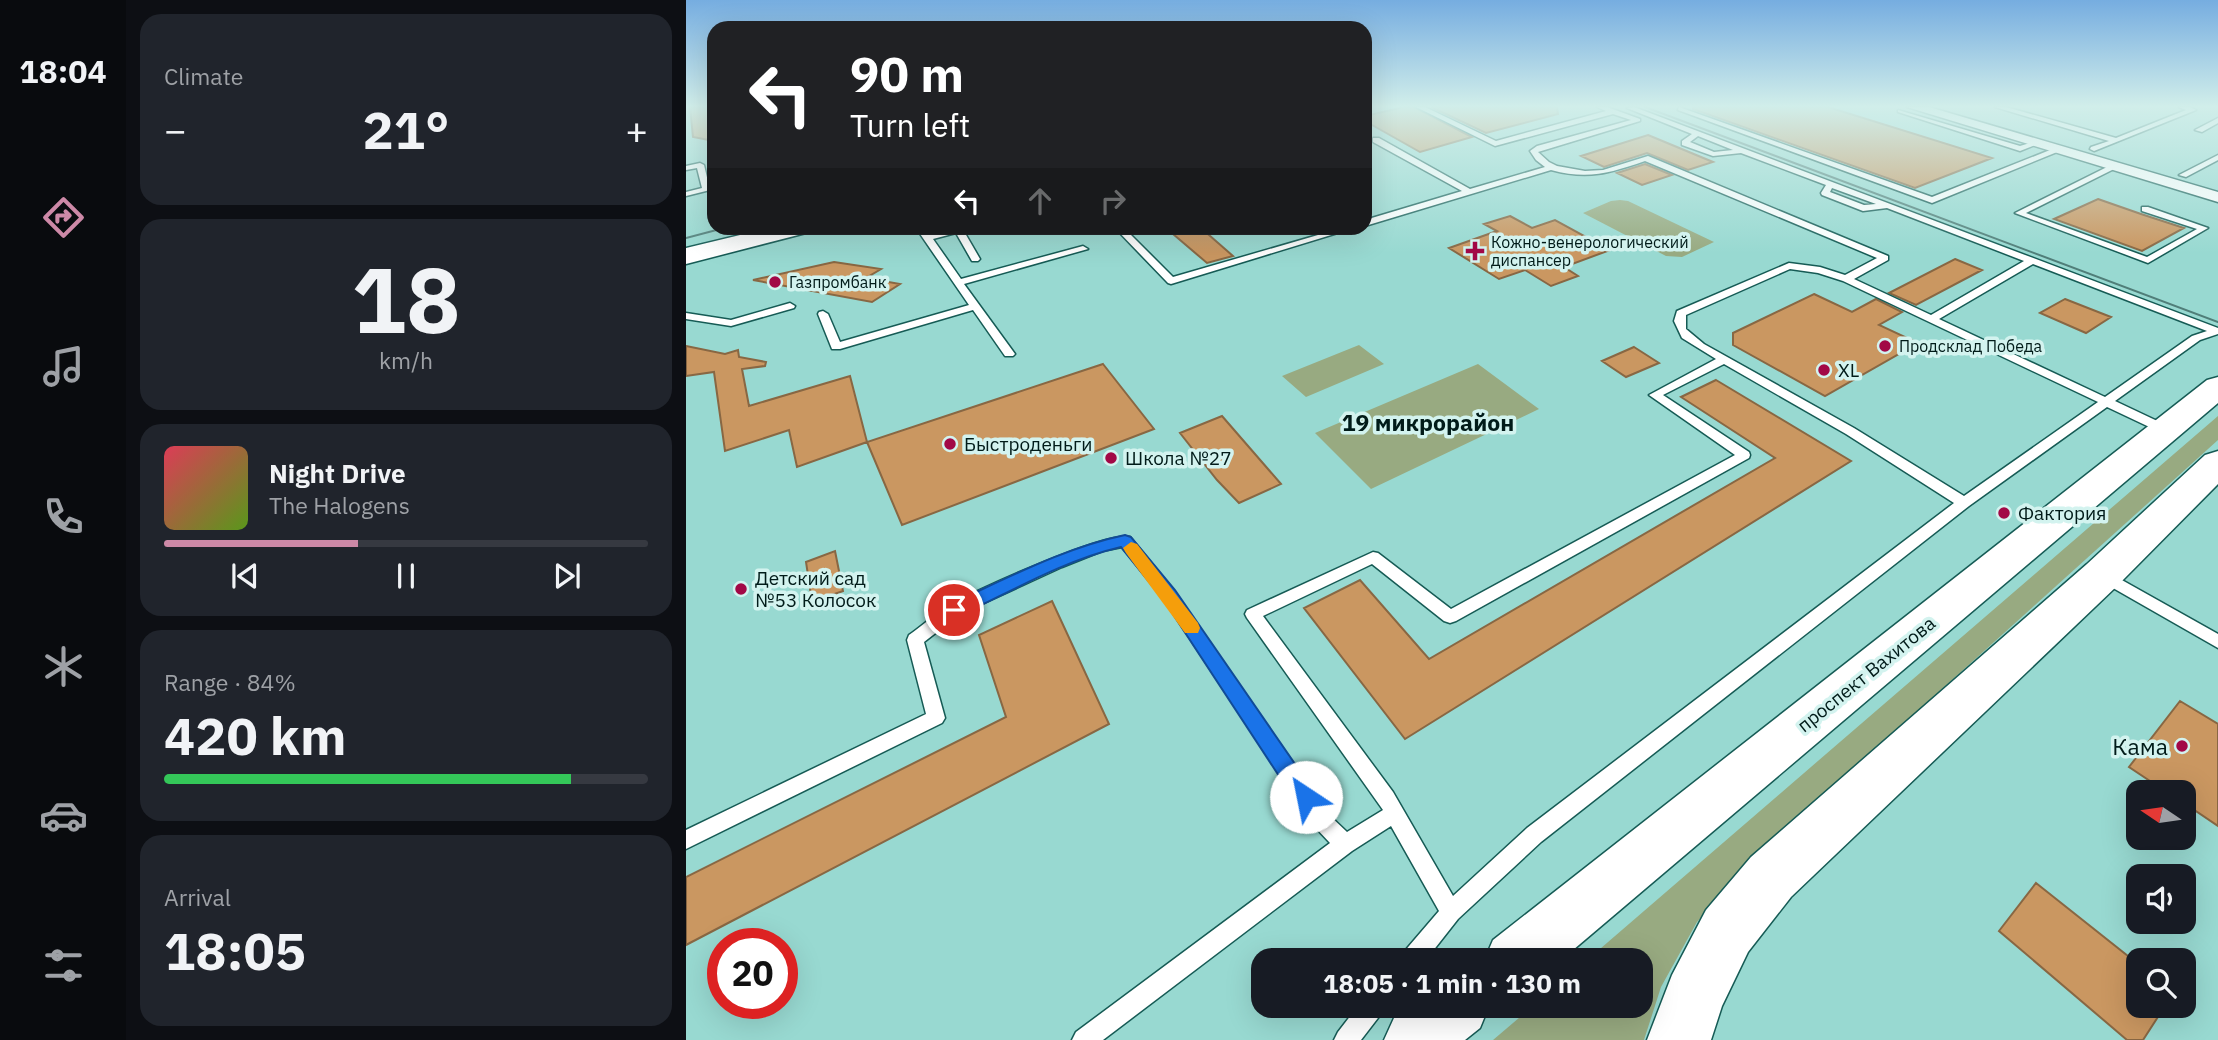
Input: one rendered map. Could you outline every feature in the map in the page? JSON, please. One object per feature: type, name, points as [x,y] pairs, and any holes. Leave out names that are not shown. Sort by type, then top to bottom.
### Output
[{"type":"main road","points":[[686,256],[769,235]]},
{"type":"main road","name":"проспект Вахитова","points":[[1530,948],[2218,387]]},
{"type":"main road","points":[[1679,1040],[1693,997],[1727,931],[1771,877],[2102,575],[2218,463]]},
{"type":"main road","points":[[1416,1040],[1443,1018]]},
{"type":"street","points":[[2077,156],[2218,197]]},
{"type":"street","points":[[2116,156],[2218,185]]},
{"type":"lane","points":[[1404,156],[1469,192]]},
{"type":"lane","points":[[1536,156],[1552,167],[1569,172],[1603,172],[1645,158],[1885,258],[1846,279]]},
{"type":"lane","points":[[1756,156],[2218,331]]},
{"type":"lane","points":[[1809,156],[1932,200],[2044,156]]},
{"type":"lane","points":[[2183,175],[2218,157]]},
{"type":"lane","points":[[686,168],[700,166],[706,190],[686,194]]},
{"type":"lane","points":[[2113,166],[2020,213],[2148,260],[2204,228],[2145,209]]},
{"type":"lane","points":[[1372,221],[1552,167]]},
{"type":"lane","points":[[926,235],[1009,354]]},
{"type":"lane","points":[[928,238],[939,235]]},
{"type":"lane","points":[[961,235],[975,258]]},
{"type":"lane","points":[[1126,235],[1171,281],[1315,235]]},
{"type":"lane","points":[[959,282],[1083,249]]},
{"type":"lane","points":[[1933,319],[2033,260]]},
{"type":"lane","points":[[1965,503],[1850,431],[1691,340],[1680,329],[1678,321],[1681,313],[1789,265],[1820,270],[1933,319],[2166,430]]},
{"type":"lane","points":[[686,316],[731,323],[790,306]]},
{"type":"lane","points":[[823,314],[836,347],[976,306]]},
{"type":"lane","points":[[1422,948],[1451,912],[1534,835],[1965,503],[2196,338],[2218,331]]},
{"type":"lane","points":[[1451,912],[1395,813],[1253,614],[1373,557],[1450,617],[1744,455],[1655,394],[1724,359]]},
{"type":"lane","points":[[686,840],[936,719],[915,640],[954,610],[1099,546],[1125,541],[1169,595],[1321,820],[1345,844]]},
{"type":"lane","points":[[2102,575],[2218,642]]},
{"type":"lane","points":[[1084,1040],[1345,844],[1395,813]]},
{"type":"lane","points":[[1346,1040],[1363,1018]]},
{"type":"green space","points":[[1620,200],[1628,201],[1714,242],[1682,257],[1666,256],[1583,213]]},
{"type":"green space","points":[[1359,345],[1384,364],[1306,397],[1282,376]]},
{"type":"green space","points":[[1478,364],[1539,409],[1371,489],[1315,433]]},
{"type":"green space","points":[[2218,416],[2218,440],[1748,864],[1697,922],[1661,987],[1653,1012],[1653,948],[1601,948]]},
{"type":"green space","points":[[1519,1018],[1651,1018],[1644,1040],[1493,1040]]},
{"type":"building","points":[[1582,156],[1639,156],[1604,167]]},
{"type":"building","points":[[1653,156],[1697,156],[1713,162],[1688,170]]},
{"type":"building","points":[[1824,156],[1984,156],[1992,158],[1915,188]]},
{"type":"building","points":[[1645,164],[1672,175],[1642,185],[1617,173]]},
{"type":"building","points":[[2098,199],[2184,228],[2142,251],[2054,219]]},
{"type":"building","name":"Кожно-венерологический диспансер","points":[[1510,216],[1532,228],[1555,220],[1610,250],[1564,267],[1578,276],[1551,286],[1525,270],[1499,279],[1449,248],[1497,231],[1484,224]]},
{"type":"building","points":[[1174,235],[1209,235],[1233,256],[1207,263]]},
{"type":"building","points":[[1955,259],[1982,270],[1916,305],[1889,293]]},
{"type":"building","points":[[834,262],[881,269],[866,278],[900,284],[872,302],[753,280]]},
{"type":"building","name":"XL","points":[[1814,294],[1852,312],[1876,299],[1902,312],[1879,325],[1918,343],[1825,396],[1733,345],[1733,333]]},
{"type":"building","points":[[2065,299],[2111,317],[2086,333],[2040,313]]},
{"type":"building","points":[[686,346],[725,354],[738,350],[739,357],[766,362],[765,366],[742,369],[749,406],[850,376],[867,442],[797,467],[789,430],[725,451],[714,372],[686,376]]},
{"type":"building","points":[[1634,347],[1659,363],[1626,377],[1602,361]]},
{"type":"building","points":[[1103,364],[1154,429],[902,525],[867,442]]},
{"type":"building","points":[[1716,380],[1851,461],[1405,739],[1304,608],[1360,580],[1429,659],[1775,458],[1681,397]]},
{"type":"building","points":[[1222,416],[1281,484],[1239,503],[1217,480],[1180,433]]},
{"type":"building","points":[[835,551],[843,591],[812,602],[806,562]]},
{"type":"building","points":[[1052,601],[1109,724],[719,928],[707,928],[707,934],[686,945],[686,877],[1006,717],[979,635]]},
{"type":"building","name":"Кама","points":[[2180,701],[2218,724],[2218,826],[2196,811],[2196,780],[2148,780],[2129,767]]},
{"type":"building","points":[[2036,883],[2126,954],[2126,1018],[2157,1018],[2143,1040],[2127,1040],[1999,931]]},
{"type":"tram line","points":[[1774,156],[2218,322]]},
{"type":"tram line","points":[[686,238],[707,232]]},
{"type":"slow traffic","points":[[1131,548],[1169,595],[1191,628]]},
{"type":"place","name":"Кожно-венерологический диспансер","points":[[1475,251]]},
{"type":"place","name":"Газпромбанк","points":[[775,282]]},
{"type":"place","name":"Продсклад Победа","points":[[1885,346]]},
{"type":"place","name":"XL","points":[[1824,370]]},
{"type":"place","name":"Быстроденьги","points":[[950,444]]},
{"type":"place","name":"Школа №27","points":[[1111,458]]},
{"type":"place","name":"Фактория","points":[[2004,513]]},
{"type":"place","name":"Детский сад №53 Колосок","points":[[741,589]]},
{"type":"place","name":"Кама","points":[[2182,746]]},
{"type":"district","name":"19 микрорайон","points":[[1428,422]]},
{"type":"route","points":[[954,610],[1099,546],[1125,541],[1169,595],[1306,797]]}]
